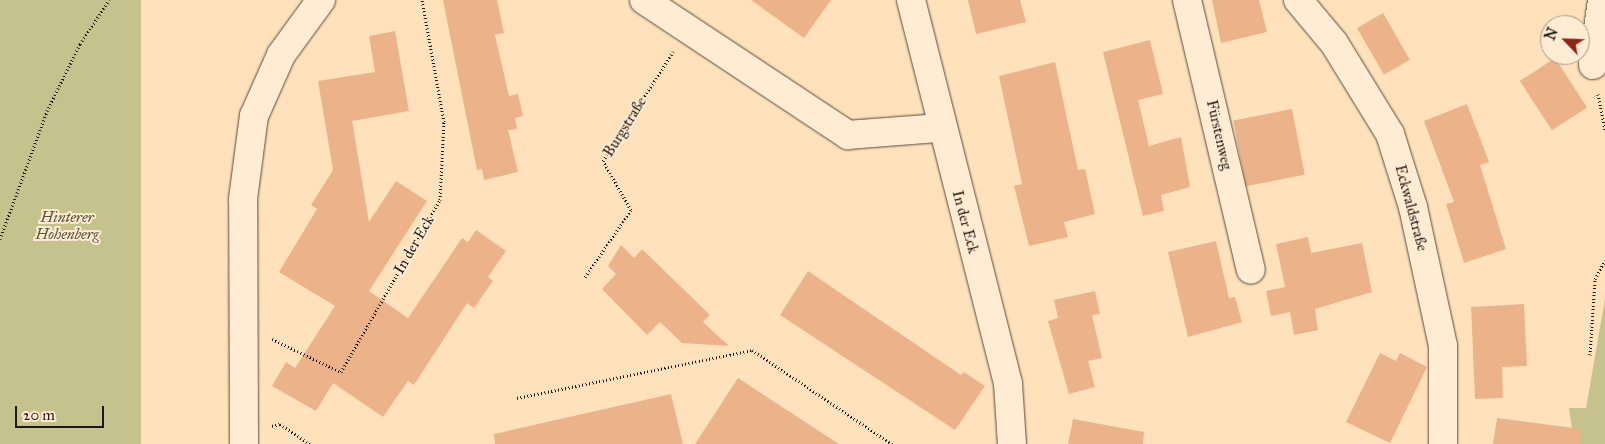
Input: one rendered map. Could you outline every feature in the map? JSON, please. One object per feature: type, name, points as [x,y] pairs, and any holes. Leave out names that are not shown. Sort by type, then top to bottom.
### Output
[{"type":"street","points":[[245,438],[243,199],[254,116],[281,54],[321,0]]},
{"type":"street","points":[[644,0],[848,135],[940,128]]},
{"type":"street","name":"In der Eck","points":[[911,0],[940,128],[1008,384],[1012,444]]},
{"type":"street","name":"Fürstenweg","points":[[1187,0],[1251,270]]},
{"type":"street","name":"Eckwaldstraße","points":[[1298,0],[1334,42],[1390,134],[1413,207],[1443,346],[1443,444]]},
{"type":"street","points":[[1592,64],[1602,0]]},
{"type":"path","points":[[0,239],[47,111],[80,44],[109,0]]},
{"type":"path","name":"In der Eck","points":[[244,326],[341,372],[440,200],[444,122],[422,0]]},
{"type":"path","name":"Burgstraße","points":[[585,277],[631,210],[603,160],[688,29]]},
{"type":"path","points":[[1592,64],[1605,130]]},
{"type":"path","points":[[1590,355],[1595,279],[1605,260]]},
{"type":"path","points":[[517,398],[752,350],[892,444]]},
{"type":"path","points":[[245,438],[280,424],[310,444]]},
{"type":"green space","name":"Hinterer Hohenberg","points":[[0,0],[141,0],[141,444],[0,444]]},
{"type":"green space","points":[[1605,299],[1605,444],[1574,444],[1569,408],[1586,408]]},
{"type":"building","points":[[443,0],[497,0],[504,33],[495,35],[509,96],[518,94],[523,116],[515,118],[517,129],[508,130],[518,172],[484,180],[482,169],[477,170]]},
{"type":"building","points":[[751,0],[831,0],[804,38]]},
{"type":"building","points":[[968,0],[1020,0],[1026,22],[976,34]]},
{"type":"building","points":[[1212,0],[1259,0],[1267,32],[1221,43]]},
{"type":"building","points":[[1383,13],[1410,60],[1384,75],[1357,28]]},
{"type":"building","points":[[395,31],[409,111],[352,121],[369,222],[396,181],[427,201],[369,291],[408,318],[462,238],[468,242],[476,230],[506,251],[488,277],[493,281],[474,308],[467,303],[414,385],[408,381],[383,417],[333,383],[316,411],[272,386],[286,362],[295,368],[335,306],[279,272],[317,209],[311,205],[333,170],[318,81],[375,72],[369,36]]},
{"type":"building","points":[[1150,40],[1163,94],[1138,100],[1149,146],[1181,137],[1190,187],[1161,195],[1164,211],[1143,216],[1103,52]]},
{"type":"building","points":[[1055,62],[1078,170],[1085,169],[1095,214],[1064,222],[1068,237],[1029,246],[1014,186],[1022,184],[999,76]]},
{"type":"building","points":[[1544,65],[1560,65],[1587,107],[1552,130],[1520,81]]},
{"type":"building","points":[[1467,104],[1489,162],[1480,165],[1506,249],[1464,263],[1446,204],[1454,202],[1424,121]]},
{"type":"building","points":[[1292,109],[1305,175],[1246,186],[1233,120]]},
{"type":"building","points":[[1308,237],[1311,253],[1362,243],[1372,292],[1315,309],[1318,330],[1294,335],[1290,312],[1271,316],[1266,291],[1285,287],[1276,244]]},
{"type":"building","points":[[1216,241],[1229,298],[1235,297],[1242,322],[1188,337],[1168,252]]},
{"type":"building","points":[[621,245],[634,258],[642,249],[710,315],[703,322],[729,346],[682,343],[660,322],[647,335],[602,289],[616,274],[608,266]]},
{"type":"building","points":[[808,271],[961,375],[964,372],[985,386],[955,430],[780,315]]},
{"type":"building","points":[[1095,291],[1100,314],[1092,315],[1102,358],[1088,361],[1095,387],[1069,394],[1048,321],[1058,318],[1054,300]]},
{"type":"building","points":[[1524,304],[1527,366],[1502,367],[1503,398],[1475,399],[1471,307]]},
{"type":"building","points":[[1380,353],[1396,361],[1400,353],[1427,367],[1390,443],[1346,422]]},
{"type":"building","points":[[738,378],[770,399],[839,444],[695,444]]},
{"type":"building","points":[[671,394],[683,444],[495,444],[494,434]]},
{"type":"building","points":[[1497,418],[1581,429],[1580,444],[1493,444]]},
{"type":"building","points":[[1073,419],[1144,432],[1143,444],[1068,444]]}]
